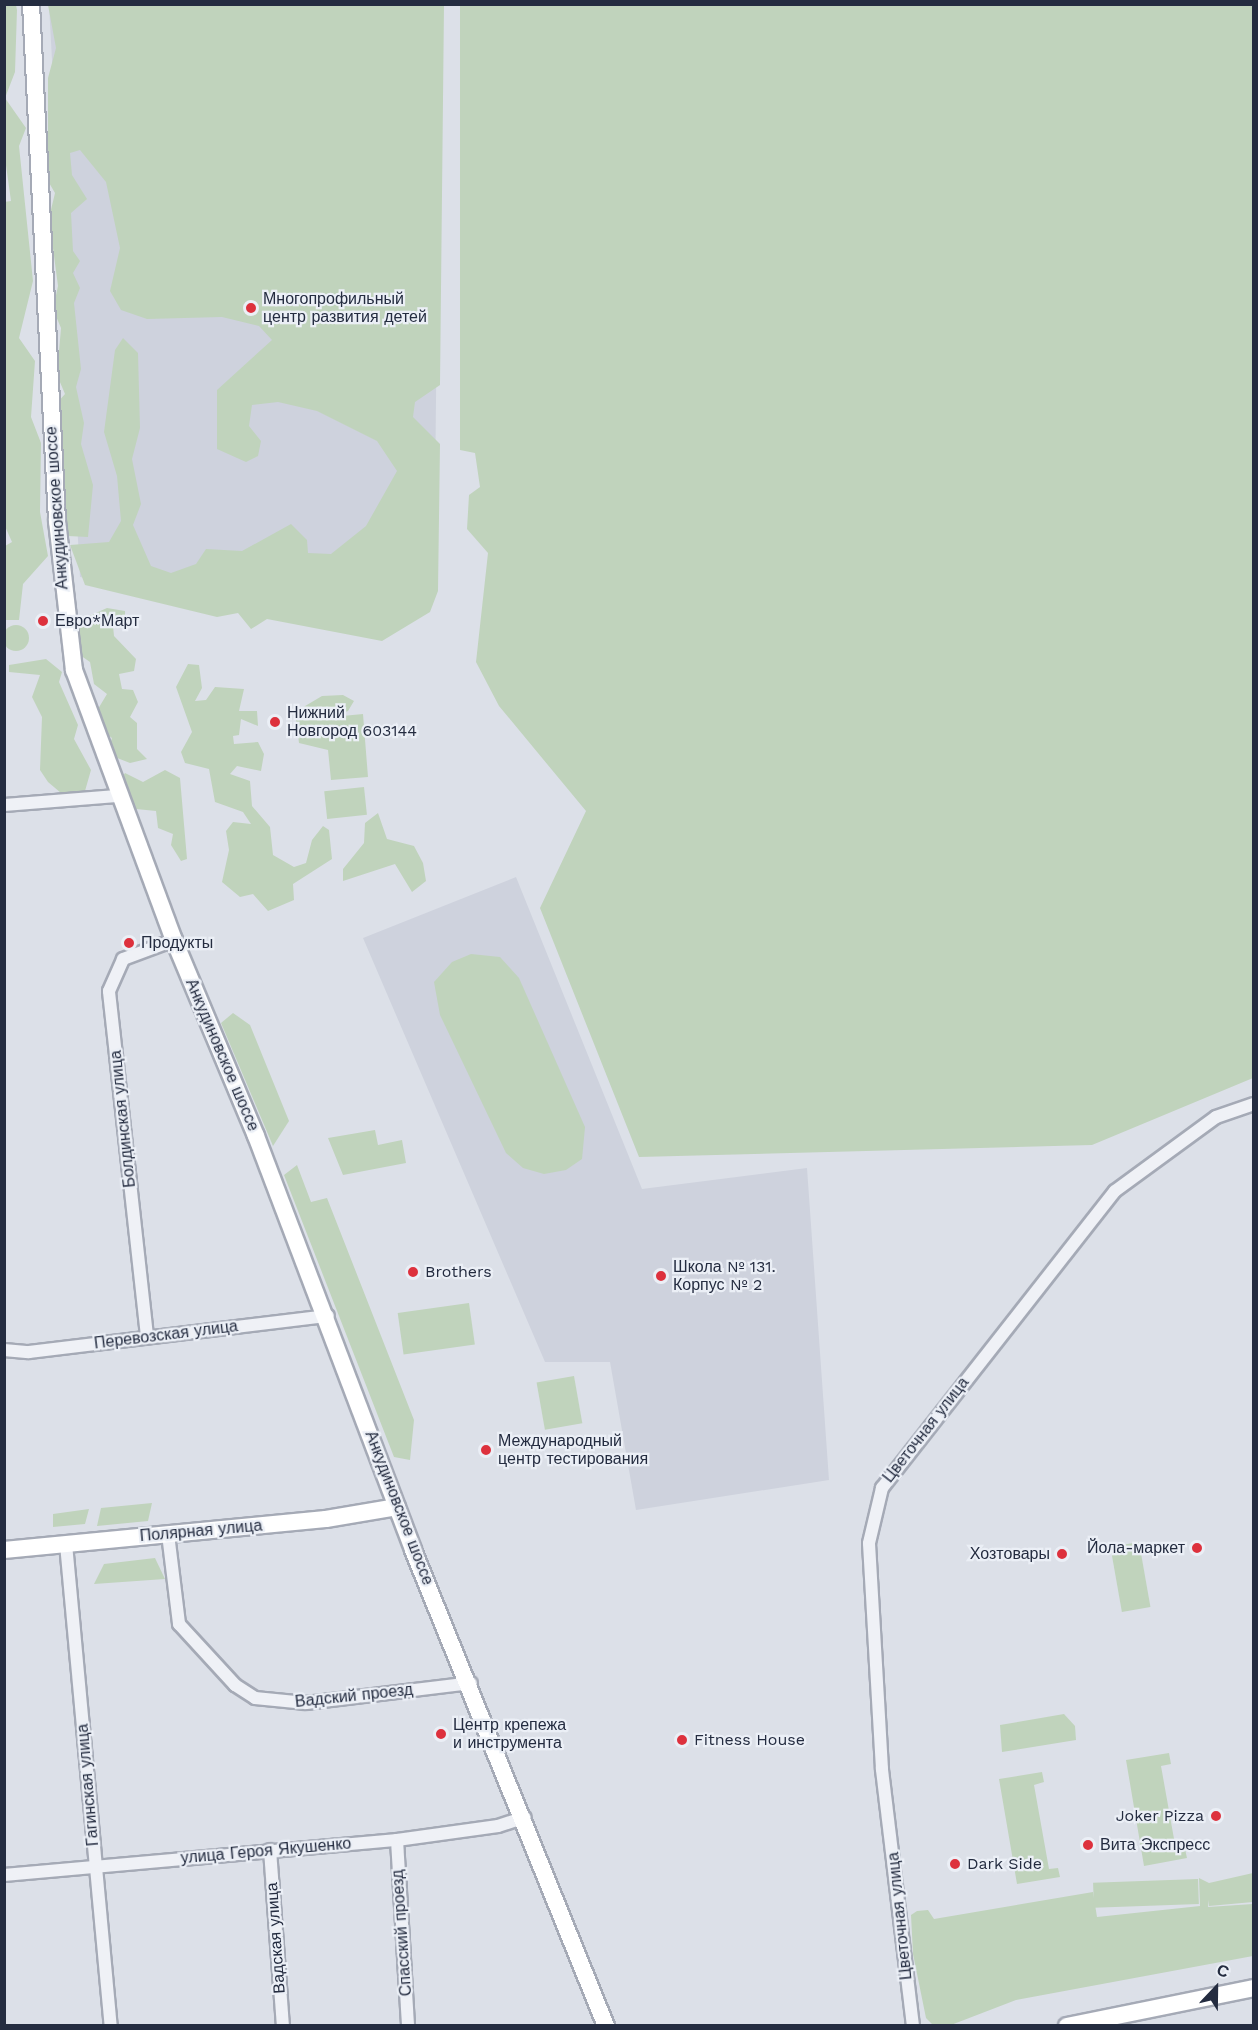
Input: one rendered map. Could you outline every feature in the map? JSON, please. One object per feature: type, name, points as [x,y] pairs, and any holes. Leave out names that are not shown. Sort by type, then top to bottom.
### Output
[{"type":"street","name":"Анкудиновское шоссе","points":[[31,4],[62,597],[74,670],[117,796],[328,1316],[397,1507],[525,1816],[606,2025]]},
{"type":"street","points":[[4,805],[117,796]]},
{"type":"street","name":"Болдинская улица","points":[[147,1336],[109,992],[123,959],[174,940]]},
{"type":"street","name":"Цветочная улица","points":[[913,2025],[882,1769],[869,1543],[882,1488],[1115,1191],[1216,1117],[1254,1104]]},
{"type":"street","name":"Перевозская улица","points":[[4,1350],[328,1316]]},
{"type":"street","name":"Полярная улица","points":[[4,1550],[168,1534],[397,1507]]},
{"type":"street","name":"Вадский проезд","points":[[168,1534],[178,1623],[235,1685],[255,1698],[306,1703],[471,1683]]},
{"type":"street","name":"Гагинская улица","points":[[66,1544],[111,2025]]},
{"type":"street","name":"улица Героя Якушенко","points":[[4,1875],[397,1840],[498,1826],[525,1816]]},
{"type":"street","name":"Спасский проезд","points":[[397,1840],[408,2025]]},
{"type":"street","name":"Вадская улица","points":[[270,1850],[283,2025]]},
{"type":"street","points":[[1066,2025],[1254,1988]]},
{"type":"shaded area","name":"Многопрофильный центр развития детей","points":[[49,5],[440,5],[434,599],[377,634],[80,577]]},
{"type":"shaded area","name":"Школа № 131. Корпус № 2","points":[[516,877],[642,1189],[807,1168],[829,1480],[636,1510],[610,1362],[545,1362],[363,938]]},
{"type":"green space","points":[[5,4],[16,5],[17,10],[15,72],[5,98],[26,128],[19,146],[33,281],[19,338],[35,361],[31,417],[41,443],[40,512],[48,556],[23,584],[19,620],[4,620],[5,546],[12,542],[4,524],[4,202],[11,201],[4,151]]},
{"type":"green space","name":"Многопрофильный центр развития детей","points":[[48,5],[444,5],[440,385],[415,402],[413,417],[440,444],[438,591],[430,612],[382,641],[267,619],[251,629],[238,613],[217,617],[85,585],[70,545],[109,542],[121,521],[117,476],[104,432],[115,350],[123,338],[138,353],[140,428],[132,459],[141,504],[133,525],[151,566],[171,573],[196,564],[206,549],[242,551],[291,524],[307,540],[308,553],[331,554],[366,526],[397,471],[377,441],[317,411],[278,402],[252,405],[249,426],[261,441],[258,456],[246,462],[217,449],[217,390],[272,340],[259,326],[222,317],[147,319],[121,310],[110,291],[120,248],[106,182],[80,150],[70,153],[72,175],[87,199],[71,213],[73,251],[80,261],[73,273],[80,288],[74,303],[81,369],[76,387],[84,423],[81,444],[93,485],[88,537],[68,536],[57,403],[65,394],[57,375],[61,328],[53,309],[58,286],[49,218],[55,193],[48,181],[48,78],[56,48]]},
{"type":"green space","points":[[460,5],[1253,5],[1253,1078],[1092,1145],[639,1157],[540,908],[586,811],[499,706],[476,662],[488,553],[467,529],[469,495],[480,487],[475,453],[460,450]]},
{"type":"green space","points":[[107,608],[125,611],[125,623],[113,626],[114,636],[136,659],[134,671],[119,674],[122,689],[133,690],[138,702],[130,717],[137,723],[137,749],[147,759],[130,763],[107,754],[112,738],[100,729],[95,714],[107,694],[94,684],[90,662],[77,653],[72,632],[78,621]]},
{"type":"green space","points":[[16,625],[25,629],[29,638],[25,647],[16,651],[7,647],[3,638],[7,629]]},
{"type":"green space","points":[[46,659],[62,672],[59,682],[78,725],[74,739],[91,770],[85,791],[61,793],[48,782],[40,770],[42,717],[32,697],[40,675],[9,672],[9,665]]},
{"type":"green space","points":[[188,664],[199,665],[202,688],[195,701],[206,700],[215,687],[244,689],[239,711],[257,711],[258,726],[241,719],[239,735],[233,736],[234,744],[258,742],[264,754],[261,771],[237,766],[230,774],[250,781],[252,806],[270,827],[273,855],[294,867],[306,863],[312,840],[323,826],[329,830],[332,859],[293,884],[294,900],[268,911],[253,894],[240,897],[222,882],[229,850],[226,831],[233,822],[251,824],[243,812],[215,802],[209,769],[185,763],[181,752],[192,732],[176,687]]},
{"type":"green space","points":[[343,695],[354,701],[348,711],[332,717],[363,714],[368,777],[331,780],[328,750],[299,743],[295,712],[322,696]]},
{"type":"green space","points":[[165,770],[180,778],[187,859],[181,861],[171,845],[173,834],[158,828],[156,811],[136,809],[118,784],[125,773],[143,782]]},
{"type":"green space","points":[[364,787],[367,815],[327,819],[324,791]]},
{"type":"green space","points":[[378,813],[387,839],[414,846],[423,863],[426,881],[412,892],[395,864],[343,881],[343,869],[364,843],[365,823]]},
{"type":"green space","points":[[471,954],[500,957],[519,978],[585,1127],[582,1159],[566,1170],[544,1174],[523,1168],[506,1153],[440,1015],[434,982],[452,962]]},
{"type":"green space","points":[[233,1013],[250,1025],[289,1121],[273,1146],[221,1023]]},
{"type":"green space","points":[[375,1130],[378,1145],[402,1140],[406,1163],[343,1175],[328,1138]]},
{"type":"green space","points":[[297,1165],[311,1202],[327,1198],[414,1420],[410,1460],[394,1457],[284,1175]]},
{"type":"green space","points":[[469,1303],[475,1345],[404,1355],[398,1313]]},
{"type":"green space","points":[[574,1376],[582,1423],[545,1430],[537,1383]]},
{"type":"green space","points":[[152,1503],[148,1521],[97,1526],[101,1508]]},
{"type":"green space","points":[[89,1509],[85,1524],[53,1527],[53,1514]]},
{"type":"green space","points":[[1139,1542],[1150,1607],[1122,1612],[1110,1547]]},
{"type":"green space","points":[[155,1558],[165,1579],[94,1584],[104,1564]]},
{"type":"green space","points":[[1064,1714],[1075,1726],[1076,1740],[1002,1752],[1000,1725]]},
{"type":"green space","points":[[1169,1753],[1171,1764],[1161,1766],[1176,1850],[1185,1849],[1187,1858],[1144,1866],[1126,1760]]},
{"type":"green space","points":[[1042,1772],[1044,1782],[1034,1785],[1049,1869],[1058,1868],[1060,1877],[1017,1884],[999,1779]]},
{"type":"green space","points":[[1253,1873],[1253,1902],[1209,1906],[1209,1900],[1208,1907],[1253,1904],[1253,1956],[1016,2000],[951,2025],[933,2025],[926,2018],[913,1954],[911,1915],[917,1911],[928,1910],[934,1919],[1093,1892],[1097,1917],[1200,1906],[1199,1878],[1209,1883]]},
{"type":"green space","points":[[1198,1879],[1199,1904],[1094,1908],[1093,1883]]},
{"type":"place","name":"Многопрофильный центр развития детей","points":[[251,308]]},
{"type":"place","name":"Евро*Март","points":[[43,621]]},
{"type":"place","name":"Нижний Новгород 603144","points":[[275,722]]},
{"type":"place","name":"Продукты","points":[[129,943]]},
{"type":"place","name":"Brothers","points":[[413,1272]]},
{"type":"place","name":"Школа № 131. Корпус № 2","points":[[661,1276]]},
{"type":"place","name":"Международный центр тестирования","points":[[486,1450]]},
{"type":"place","name":"Йола-маркет","points":[[1197,1548]]},
{"type":"place","name":"Хозтовары","points":[[1062,1554]]},
{"type":"place","name":"Центр крепежа и инструмента","points":[[441,1734]]},
{"type":"place","name":"Fitness House","points":[[682,1740]]},
{"type":"place","name":"Joker Pizza","points":[[1216,1816]]},
{"type":"place","name":"Вита Экспресс","points":[[1088,1845]]},
{"type":"place","name":"Dark Side","points":[[955,1864]]}]
